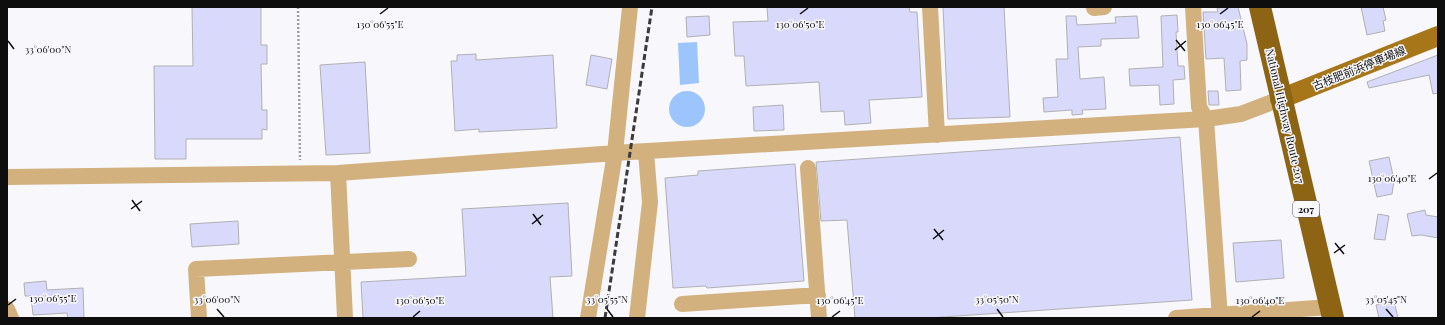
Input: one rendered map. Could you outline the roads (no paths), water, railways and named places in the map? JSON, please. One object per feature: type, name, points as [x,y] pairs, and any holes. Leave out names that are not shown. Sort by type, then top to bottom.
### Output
[{"type":"highway","name":"National Highway Route 207","points":[[1260,7],[1280,99],[1331,313]]},
{"type":"main road","name":"古枝肥前浜停車場線","points":[[1280,99],[1438,36]]},
{"type":"street","points":[[588,318],[615,154],[630,7]]},
{"type":"street","points":[[930,7],[937,135]]},
{"type":"street","points":[[1094,8],[1104,7]]},
{"type":"street","points":[[1193,7],[1199,107],[1206,119],[1220,316]]},
{"type":"street","points":[[7,177],[338,173],[646,152],[1206,119],[1240,114],[1280,99]]},
{"type":"street","points":[[637,318],[650,202],[646,152]]},
{"type":"street","points":[[808,168],[819,318]]},
{"type":"street","points":[[338,173],[345,318]]},
{"type":"street","points":[[198,318],[196,269],[409,259]]},
{"type":"street","points":[[682,304],[818,294]]},
{"type":"street","points":[[7,309],[11,318]]},
{"type":"street","points":[[1176,318],[1331,313]]},
{"type":"water","points":[[697,42],[699,83],[680,85],[678,43]]},
{"type":"water","points":[[690,91],[700,96],[704,102],[704,116],[700,122],[694,126],[684,127],[674,122],[670,116],[669,106],[674,96],[680,92]]},
{"type":"railway","points":[[605,318],[652,7]]}]
